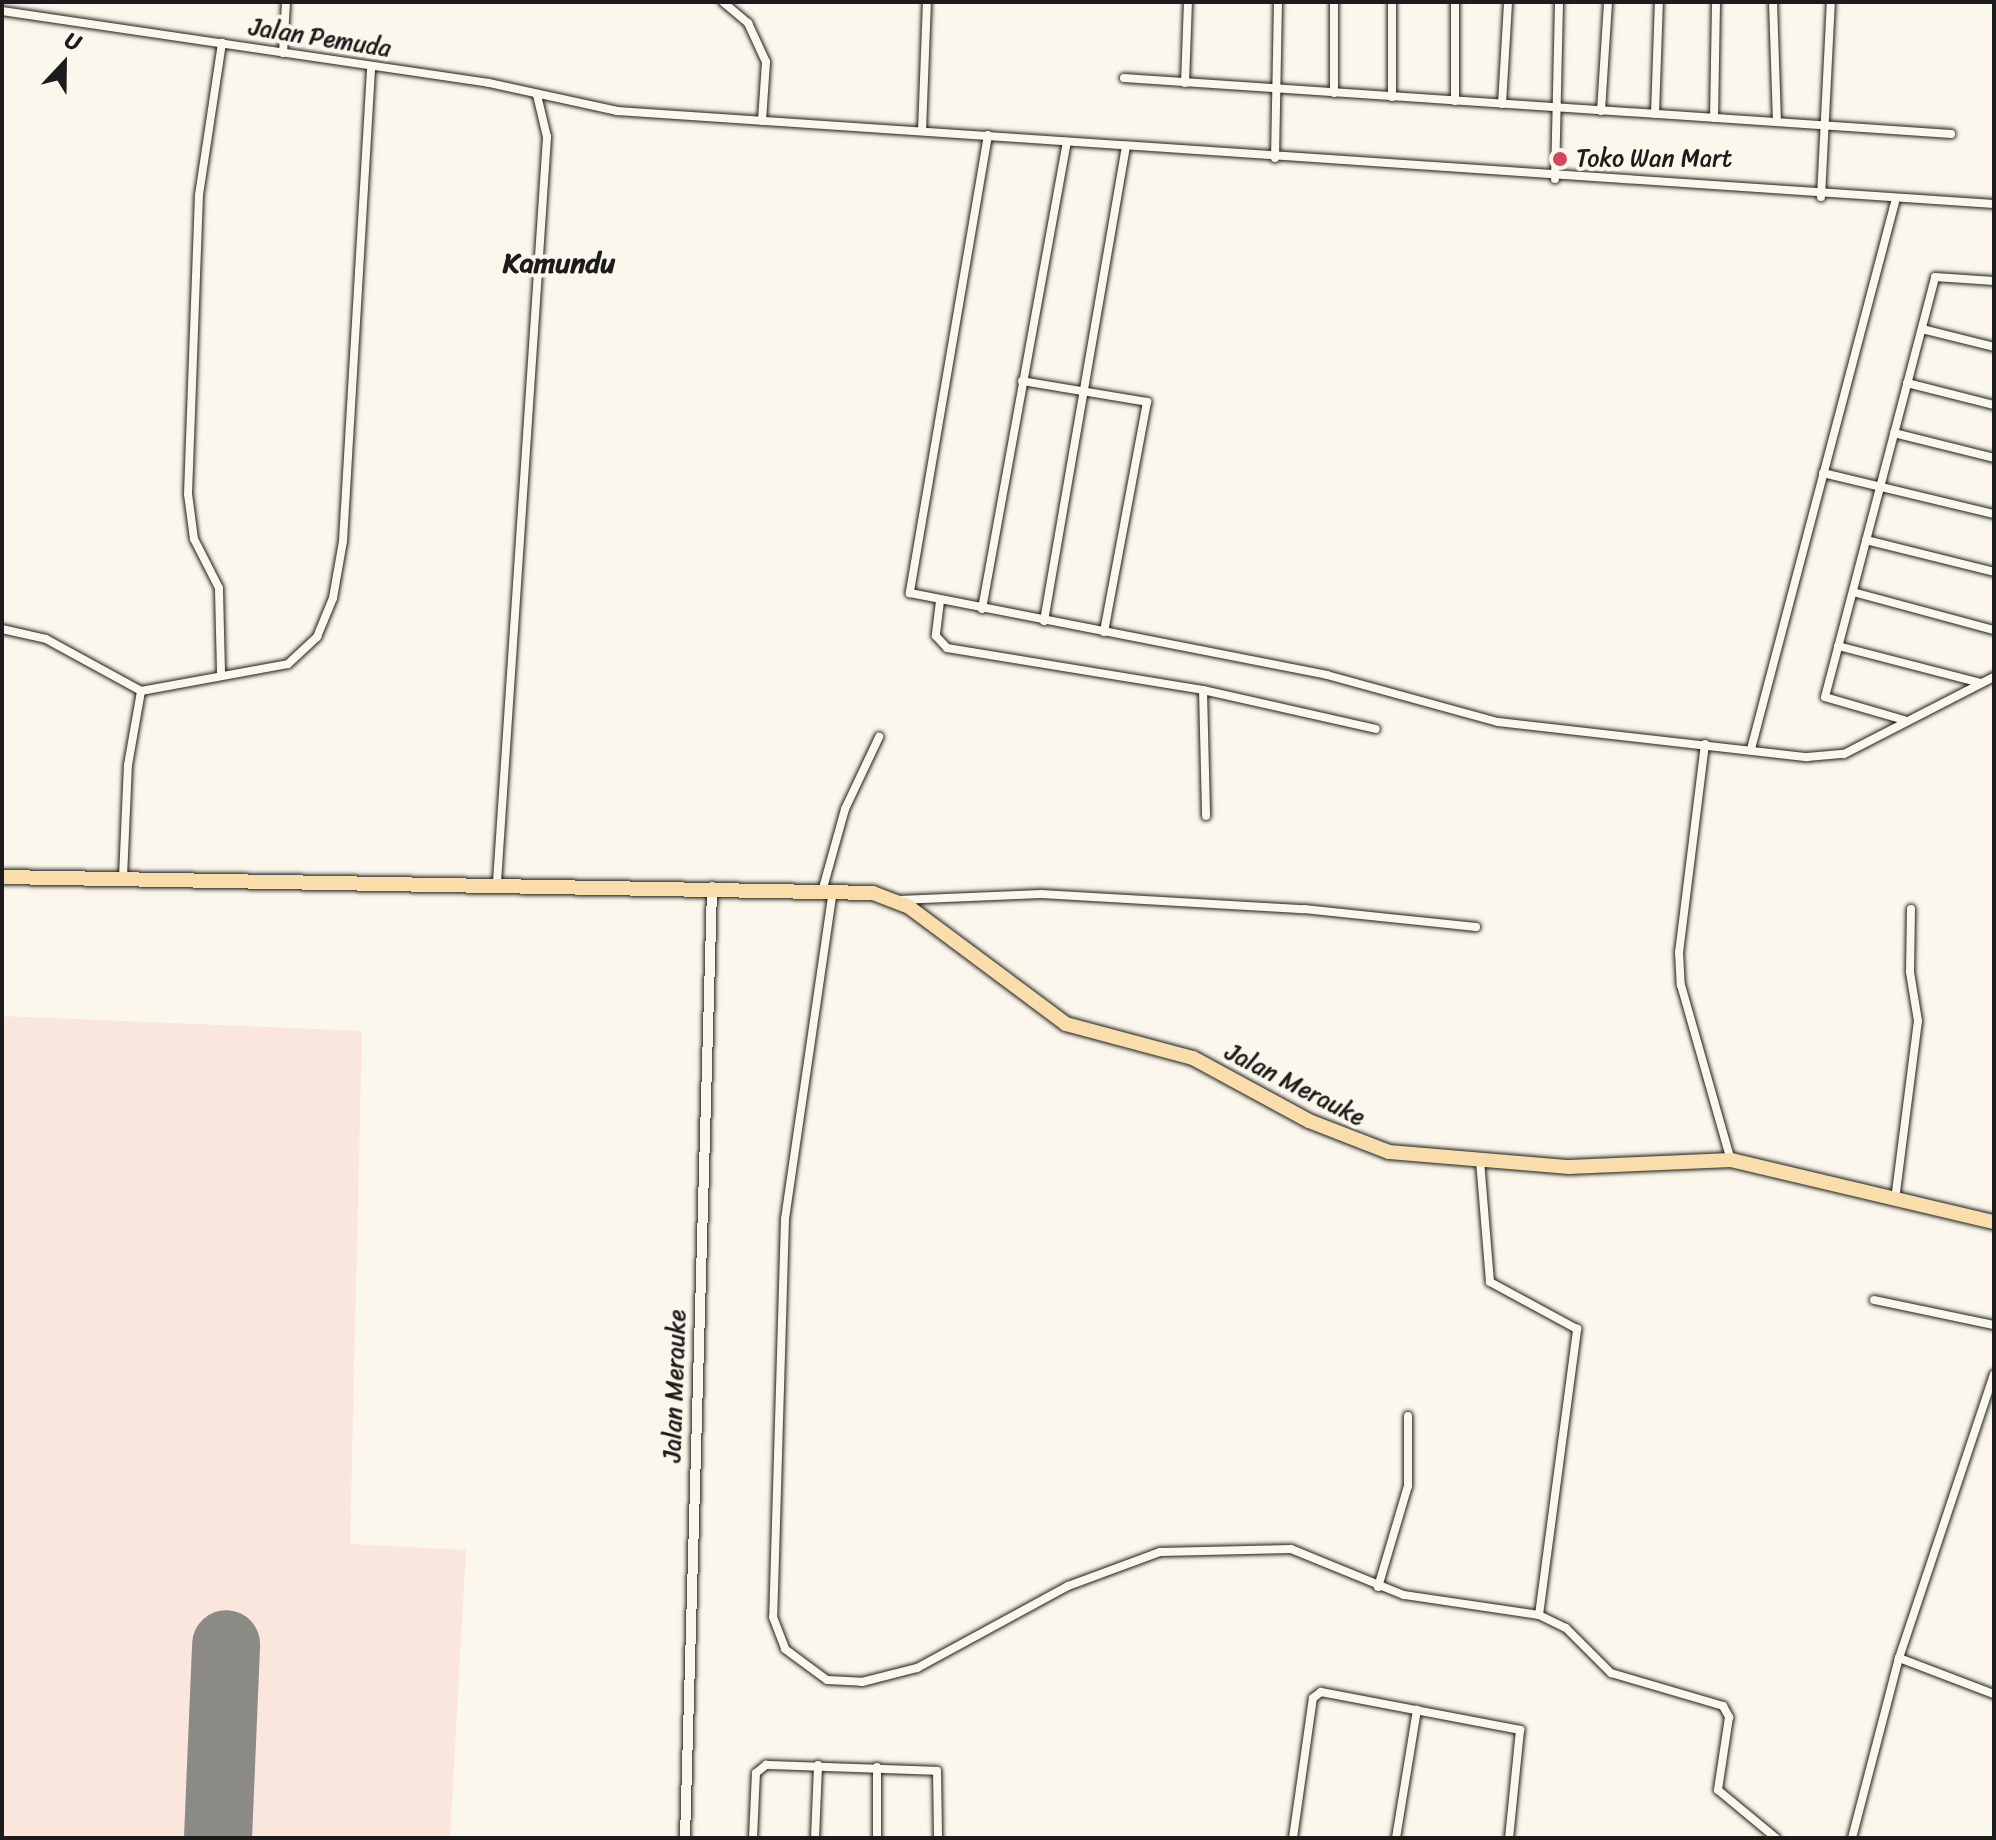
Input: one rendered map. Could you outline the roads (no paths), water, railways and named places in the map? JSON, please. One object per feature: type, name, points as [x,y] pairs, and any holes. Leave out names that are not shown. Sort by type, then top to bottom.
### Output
[{"type":"highway","name":"Jalan Merauke","points":[[2,877],[828,888],[898,900],[1041,1010],[1077,1030],[1193,1058],[1360,1143],[1406,1156],[1569,1167],[1731,1160],[1994,1222]]},
{"type":"street","points":[[23,14],[25,2]]},
{"type":"street","points":[[283,53],[286,2]]},
{"type":"street","points":[[723,2],[748,23],[766,62],[762,121]]},
{"type":"street","points":[[922,131],[927,2]]},
{"type":"street","points":[[1185,83],[1188,2]]},
{"type":"street","points":[[1275,158],[1278,2]]},
{"type":"street","points":[[1334,2],[1334,93]]},
{"type":"street","points":[[1392,2],[1392,97]]},
{"type":"street","points":[[1455,2],[1455,101]]},
{"type":"street","points":[[1502,104],[1508,2]]},
{"type":"street","points":[[1555,179],[1554,107],[1559,2]]},
{"type":"street","points":[[1601,111],[1608,2]]},
{"type":"street","points":[[1655,114],[1659,2]]},
{"type":"street","points":[[1714,118],[1716,2]]},
{"type":"street","points":[[1773,2],[1777,122]]},
{"type":"street","points":[[1821,197],[1831,2]]},
{"type":"street","name":"Jalan Pemuda","points":[[2,11],[371,67],[537,95],[575,107],[1555,179],[1895,202],[1994,204]]},
{"type":"street","points":[[221,672],[219,588],[194,539],[188,494],[199,195],[222,43]]},
{"type":"street","points":[[2,629],[46,639],[141,691],[221,672],[297,659],[317,637],[333,598],[343,541],[371,67]]},
{"type":"street","points":[[1124,78],[1951,134]]},
{"type":"street","points":[[497,882],[547,137],[537,95]]},
{"type":"street","points":[[988,135],[907,585],[910,593],[1327,675],[1498,722],[1834,757],[1887,735],[1904,720],[1994,677]]},
{"type":"street","points":[[982,609],[1067,142]]},
{"type":"street","points":[[1044,621],[1126,146]]},
{"type":"street","points":[[1751,749],[1895,202]]},
{"type":"street","points":[[1904,720],[1825,697],[1935,277],[1994,281]]},
{"type":"street","points":[[1922,329],[1994,347]]},
{"type":"street","points":[[1022,381],[1147,402],[1104,632]]},
{"type":"street","points":[[1907,383],[1994,405]]},
{"type":"street","points":[[1894,433],[1994,458]]},
{"type":"street","points":[[1823,473],[1994,514]]},
{"type":"street","points":[[1866,540],[1994,572]]},
{"type":"street","points":[[1853,592],[1994,630]]},
{"type":"street","points":[[940,601],[936,636],[947,648],[1203,690],[1376,729]]},
{"type":"street","points":[[1838,646],[1982,683]]},
{"type":"street","points":[[1203,690],[1206,816]]},
{"type":"street","points":[[123,878],[128,765],[141,691]]},
{"type":"street","points":[[879,737],[845,809],[828,888],[785,1219],[773,1617],[780,1642],[827,1680],[884,1678],[917,1668],[1094,1574],[1160,1552],[1291,1549],[1378,1587],[1472,1610],[1539,1615],[1566,1628],[1611,1673],[1723,1706],[1729,1717],[1718,1790],[1776,1838]]},
{"type":"street","points":[[1705,744],[1679,963],[1731,1160]]},
{"type":"street","name":"Jalan Merauke","points":[[685,1838],[712,887]]},
{"type":"street","points":[[898,900],[1041,894],[1318,910],[1476,927]]},
{"type":"street","points":[[1895,1200],[1918,1021],[1910,972],[1911,909]]},
{"type":"street","points":[[1480,1161],[1490,1282],[1577,1329],[1539,1615]]},
{"type":"street","points":[[1874,1300],[1994,1325]]},
{"type":"street","points":[[1852,1838],[1899,1658],[1994,1374]]},
{"type":"street","points":[[1378,1587],[1408,1486],[1408,1416]]},
{"type":"street","points":[[1899,1658],[1994,1694]]},
{"type":"street","points":[[1293,1838],[1315,1693],[1521,1731],[1509,1838]]},
{"type":"street","points":[[1396,1838],[1417,1710]]},
{"type":"street","points":[[815,1838],[818,1765]]},
{"type":"street","points":[[753,1838],[759,1767],[818,1765],[939,1772],[938,1838]]},
{"type":"street","points":[[877,1767],[877,1838]]},
{"type":"place","name":"Toko Wan Mart","points":[[1560,159]]},
{"type":"district","name":"Kamundu","points":[[559,263]]}]
